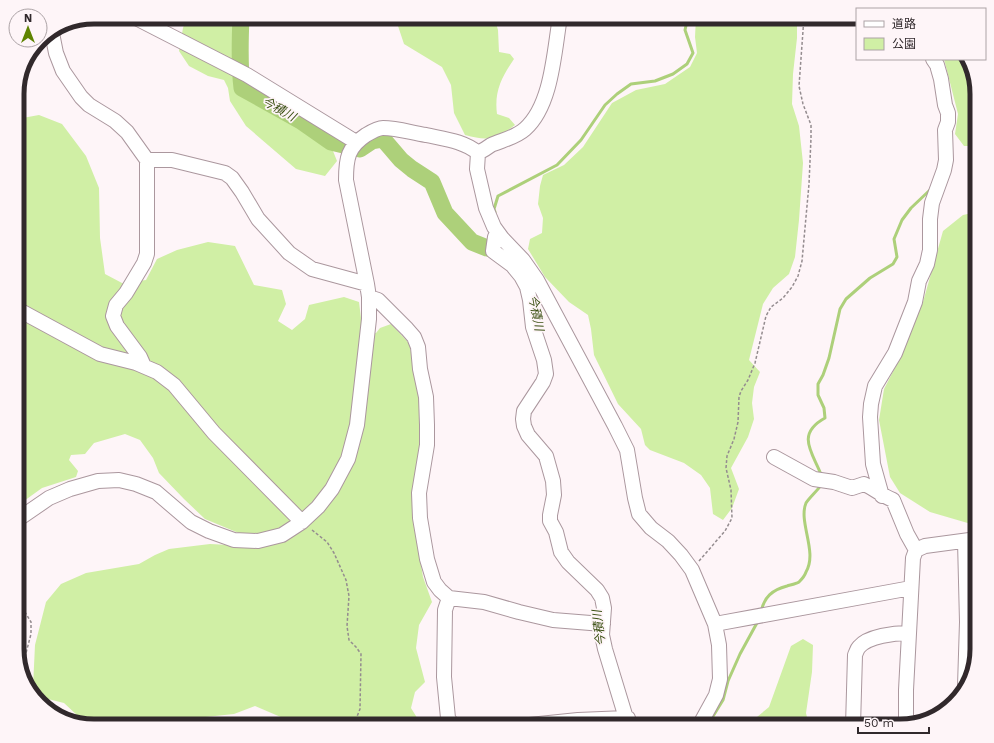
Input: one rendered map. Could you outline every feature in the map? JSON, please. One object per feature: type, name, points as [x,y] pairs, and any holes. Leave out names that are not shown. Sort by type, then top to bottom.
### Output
[{"type":"street","points":[[148,24],[247,75],[356,142]]},
{"type":"street","points":[[556,24],[558,32]]},
{"type":"street","points":[[478,153],[492,145],[508,140],[524,130],[541,108],[546,93],[559,24]]},
{"type":"street","points":[[53,37],[56,52],[63,71],[81,97],[89,105],[115,121],[127,132],[147,160],[147,254],[144,263],[126,293],[116,305],[113,316],[117,326],[140,356],[144,366]]},
{"type":"street","points":[[882,496],[873,464],[870,417],[871,404],[875,386],[895,353],[915,302],[919,281],[927,264],[930,250],[930,219],[932,203],[946,160],[945,130],[948,122],[948,113],[937,64],[934,60]]},
{"type":"street","points":[[24,515],[49,498],[70,489],[98,482],[119,480],[136,484],[156,492],[191,522],[208,531],[234,540],[258,541],[282,535],[302,522],[318,507],[332,489],[348,459],[357,424],[369,318],[368,291],[346,180],[346,164],[350,151],[356,142],[368,133],[382,128],[451,141],[470,146],[478,153]]},
{"type":"street","points":[[478,153],[477,169],[486,208],[494,227],[524,260],[537,280],[616,426],[627,450],[639,514],[651,528],[668,541],[681,554],[692,570],[715,624],[719,645],[720,679],[716,695],[703,719]]},
{"type":"street","points":[[147,160],[172,160],[225,173],[232,178],[258,218],[289,253],[312,268],[368,291],[408,329],[414,337],[418,347],[420,369],[426,397],[428,425],[427,445],[419,493],[421,532],[429,571],[440,590],[449,598],[484,602],[553,620],[603,624]]},
{"type":"street","points":[[498,232],[495,237],[493,251],[512,265],[521,276],[526,287],[530,300],[533,327],[544,360],[546,374],[543,382],[524,411],[524,426],[528,435],[546,456],[553,480],[554,495],[550,521],[556,532],[561,552],[568,562],[597,590],[602,598],[604,608],[602,635],[627,719]]},
{"type":"street","points":[[24,314],[100,354],[144,366],[157,372],[174,385],[214,433],[302,522]]},
{"type":"street","points":[[774,457],[814,479],[834,482],[852,488],[864,484],[871,487],[882,496],[893,500],[907,534],[916,550]]},
{"type":"street","points":[[906,718],[908,633],[913,558],[916,550],[924,546],[970,540]]},
{"type":"street","points":[[965,674],[970,560]]},
{"type":"street","points":[[715,624],[911,588]]},
{"type":"street","points":[[449,598],[445,610],[444,677],[449,719]]},
{"type":"street","points":[[853,719],[855,656],[859,647],[869,640],[896,633],[908,633]]},
{"type":"path","points":[[692,570],[725,530],[732,518],[731,490],[726,468],[727,456],[734,439],[738,422],[739,397],[755,363],[766,316],[771,308],[783,298],[792,287],[798,276],[802,261],[809,184],[811,138],[811,125],[803,104],[799,86],[803,24]]},
{"type":"path","points":[[302,522],[327,542],[334,553],[346,580],[349,596],[347,626],[349,640],[361,654],[360,709],[356,719]]},
{"type":"path","points":[[24,611],[30,622],[31,634],[25,660]]},
{"type":"green space","points":[[184,24],[235,24],[238,58],[237,88],[329,141],[337,161],[325,176],[296,169],[246,126],[230,101],[228,88],[224,80],[208,76],[189,66],[179,51]]},
{"type":"green space","points":[[397,24],[496,24],[498,30],[499,52],[510,54],[514,59],[506,72],[498,91],[496,106],[497,114],[509,118],[515,125],[502,134],[491,138],[480,138],[465,135],[454,113],[451,85],[442,67],[404,44]]},
{"type":"green space","points":[[696,24],[797,24],[792,104],[799,126],[803,163],[795,257],[789,274],[773,288],[763,304],[749,360],[760,372],[754,387],[752,403],[754,419],[748,437],[731,468],[739,489],[732,508],[723,520],[713,514],[710,488],[701,475],[684,463],[650,450],[645,445],[641,429],[618,404],[594,355],[588,315],[569,302],[545,277],[528,249],[530,239],[542,233],[543,218],[538,204],[543,175],[564,165],[583,147],[612,103],[636,90],[665,84],[690,67],[697,53],[695,37]]},
{"type":"green space","points":[[944,60],[961,60],[968,76],[970,94],[970,146],[964,146],[955,134],[958,114]]},
{"type":"green space","points":[[39,115],[62,124],[86,156],[99,188],[100,238],[105,274],[122,283],[146,280],[157,259],[177,250],[208,242],[235,246],[254,285],[282,290],[286,304],[278,321],[292,330],[305,319],[309,305],[344,297],[359,302],[363,334],[376,333],[380,328],[391,324],[409,343],[418,384],[422,422],[414,520],[423,577],[432,602],[419,625],[416,648],[425,682],[415,692],[411,708],[418,719],[283,719],[255,706],[234,714],[195,719],[94,719],[79,717],[64,703],[44,698],[36,688],[33,683],[35,645],[46,602],[61,584],[86,573],[139,564],[169,549],[210,544],[229,545],[241,534],[205,519],[159,473],[153,458],[140,440],[125,434],[94,443],[85,454],[71,455],[69,460],[78,471],[76,477],[42,488],[24,501],[24,118]]},
{"type":"green space","points":[[970,214],[970,524],[930,512],[900,493],[890,477],[879,420],[884,389],[901,356],[923,302],[943,231],[963,215]]},
{"type":"green space","points":[[803,639],[813,645],[812,672],[806,713],[807,719],[754,719],[769,707],[791,646]]},
{"type":"waterway","name":"今積川","points":[[241,24],[240,61],[242,88],[301,121],[331,142],[360,149],[372,141],[383,139],[401,160],[432,182],[445,213],[472,242],[487,248],[501,251],[508,256]]},
{"type":"waterway","points":[[495,212],[494,209],[498,196],[557,165],[581,140],[605,105],[617,94],[631,84],[655,81],[673,74],[687,64],[693,53],[685,30],[686,24]]},
{"type":"waterway","points":[[822,477],[811,453],[808,438],[810,431],[816,424],[825,418],[824,408],[818,395],[818,384],[829,358],[840,309],[846,299],[870,278],[893,264],[897,257],[894,239],[902,220],[911,208],[931,189]]},
{"type":"waterway","points":[[761,612],[764,602],[773,592],[799,582],[805,573],[809,564],[810,555],[804,511],[806,503],[822,484]]},
{"type":"waterway","points":[[711,719],[723,700],[728,681],[740,654],[758,621]]}]
